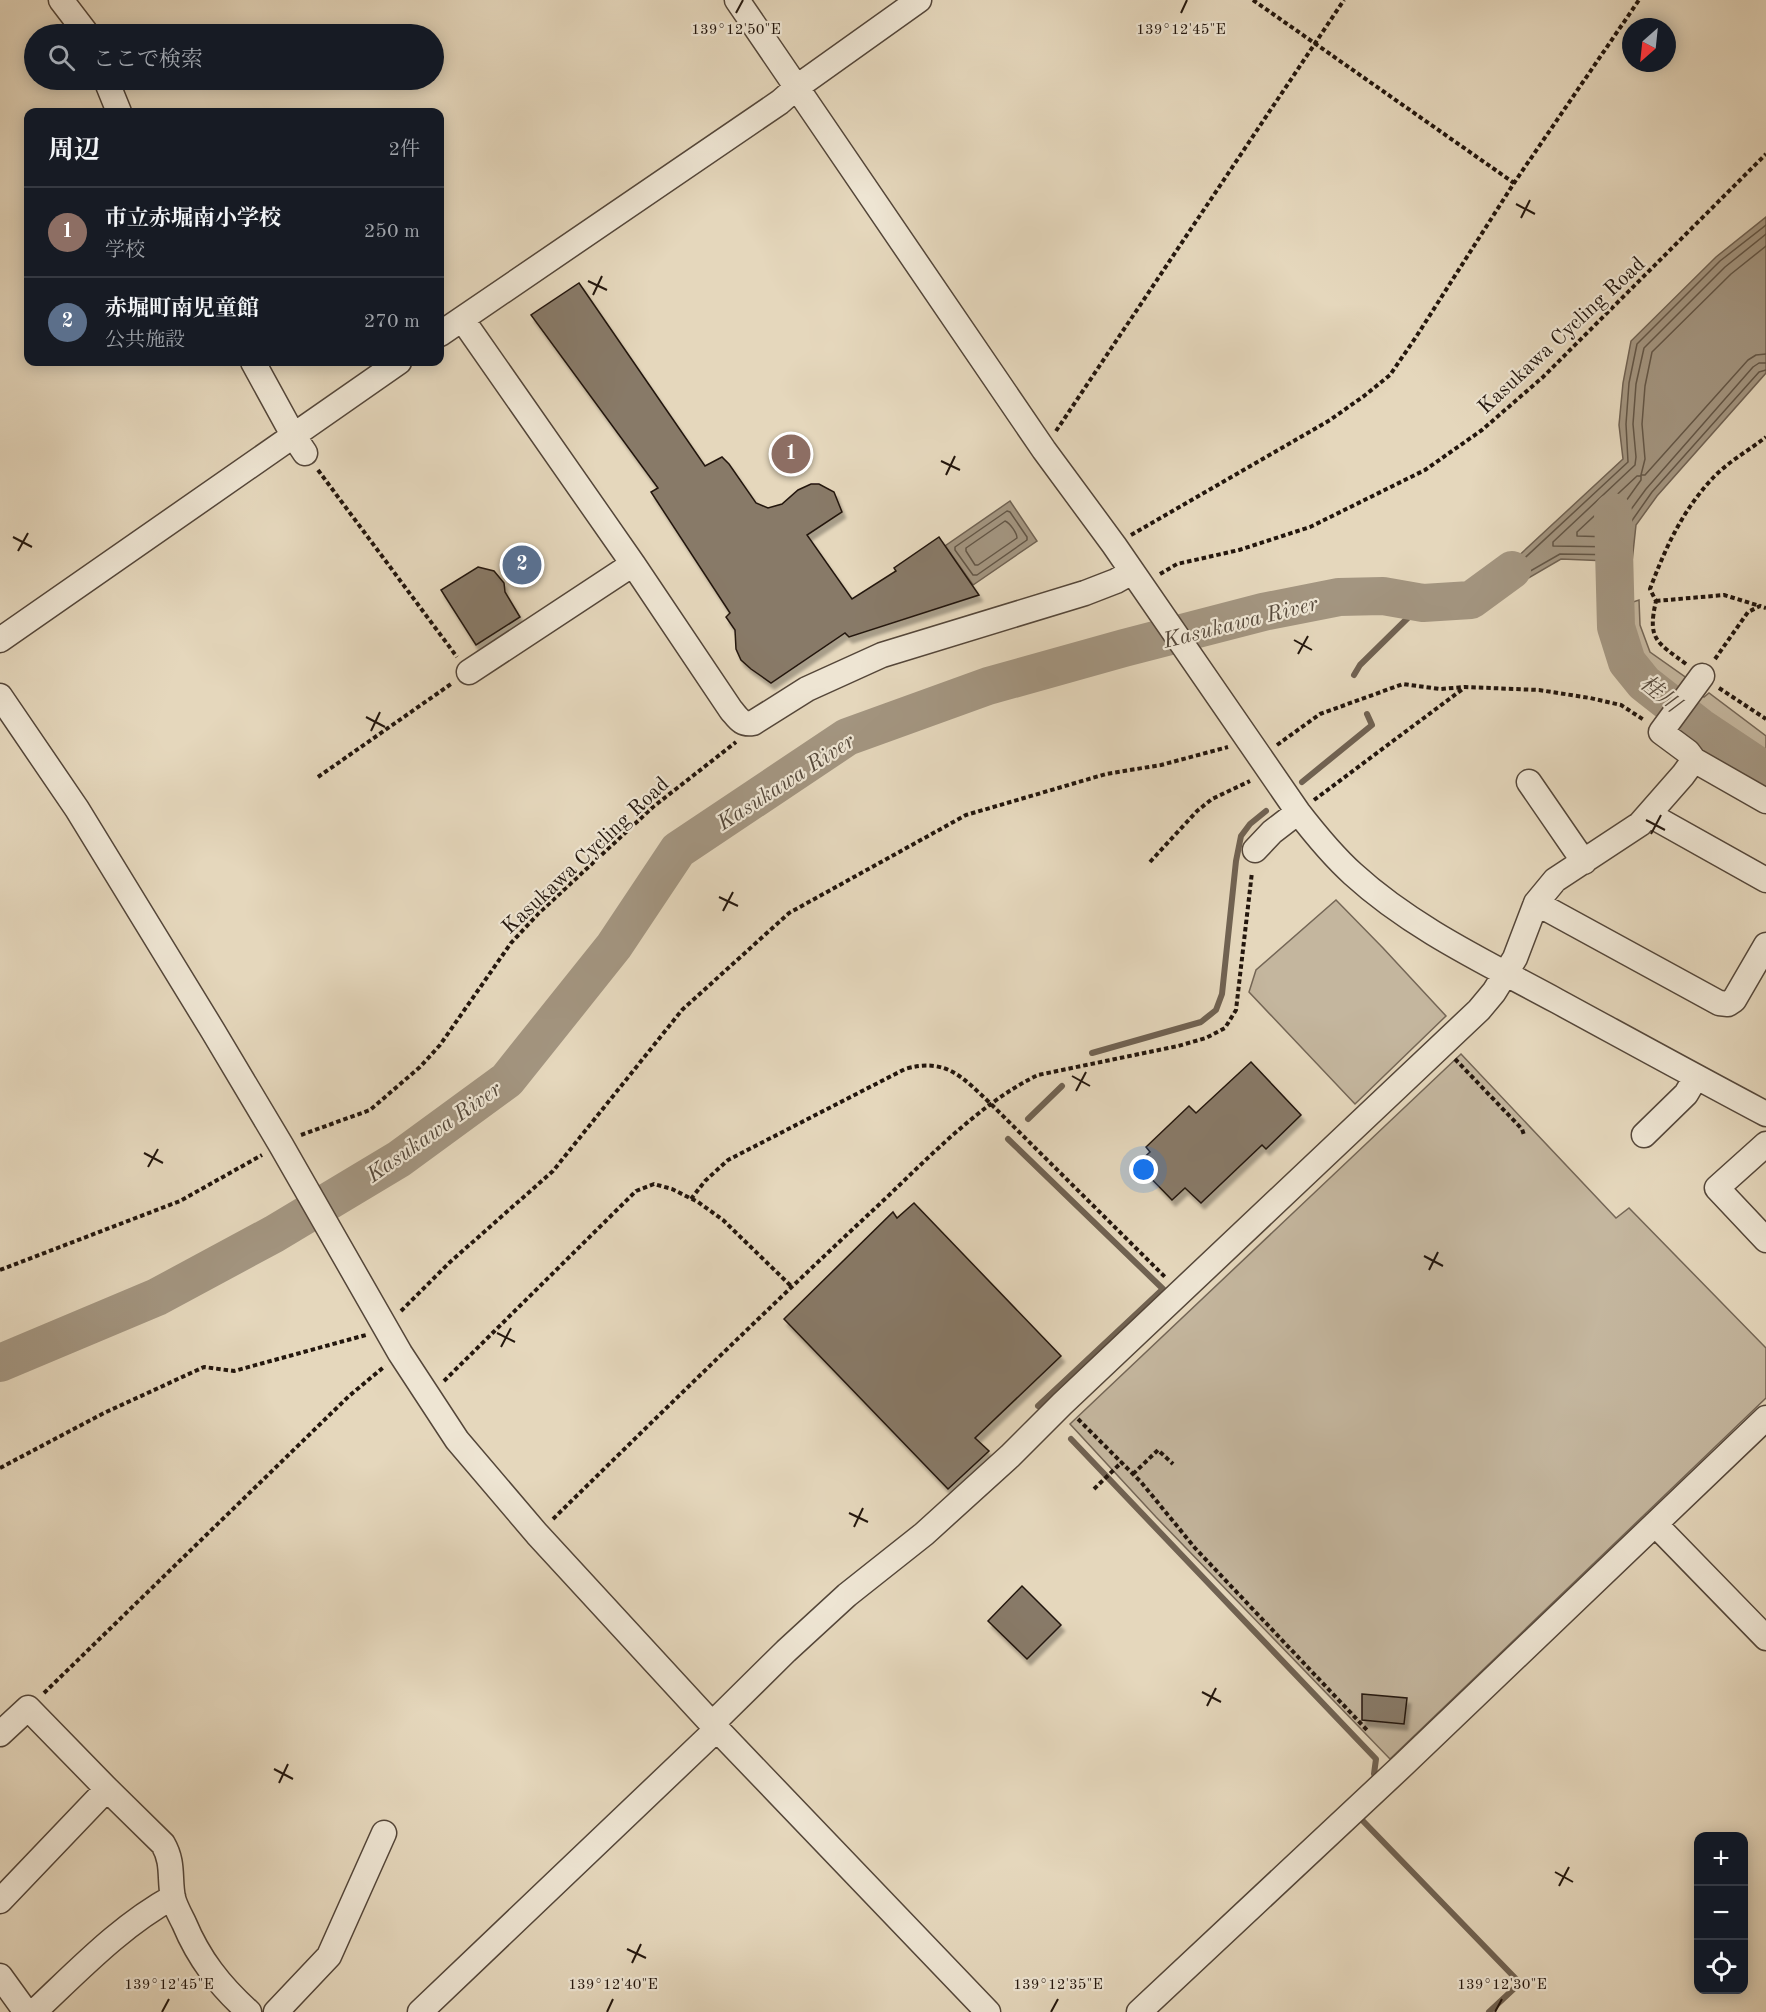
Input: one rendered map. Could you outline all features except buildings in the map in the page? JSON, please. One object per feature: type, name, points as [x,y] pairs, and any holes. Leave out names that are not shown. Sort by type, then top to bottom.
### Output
[{"type":"street","points":[[61,0],[79,24]]},
{"type":"street","points":[[737,0],[1044,450],[1114,545],[1144,580],[1256,751],[1298,812],[1325,845],[1353,874],[1379,894],[1480,961],[1766,1114]]},
{"type":"street","points":[[444,331],[780,102],[797,87],[919,0]]},
{"type":"street","points":[[110,90],[117,108]]},
{"type":"street","points":[[462,318],[633,564],[731,710],[740,721],[746,724],[753,723],[807,689],[920,642],[1085,593],[1116,581],[1144,580]]},
{"type":"street","points":[[255,366],[299,444]]},
{"type":"street","points":[[0,640],[299,444],[394,366]]},
{"type":"street","points":[[469,672],[633,564]]},
{"type":"street","points":[[1699,680],[1664,730],[1694,759],[1766,801]]},
{"type":"street","points":[[0,696],[76,809],[282,1147],[400,1353],[457,1440],[537,1534],[714,1727],[988,2012]]},
{"type":"street","points":[[420,2012],[714,1727],[786,1651],[847,1595],[924,1534],[1479,1010],[1494,992],[1515,958],[1536,903],[1555,880],[1640,824],[1650,815],[1694,759]]},
{"type":"street","points":[[1529,783],[1584,862]]},
{"type":"street","points":[[1255,850],[1272,832],[1298,812]]},
{"type":"street","points":[[1650,815],[1766,880]]},
{"type":"street","points":[[1536,903],[1719,1003],[1728,1004],[1734,1000],[1766,945]]},
{"type":"street","points":[[1644,1135],[1686,1094],[1696,1077]]},
{"type":"street","points":[[1766,1144],[1717,1188],[1766,1240]]},
{"type":"street","points":[[1139,2012],[1403,1765],[1766,1418]]},
{"type":"street","points":[[1656,1524],[1766,1638]]},
{"type":"street","points":[[0,1734],[28,1708],[163,1844],[169,1854],[172,1868],[173,1897],[192,1941],[204,1964],[226,1992],[249,2012]]},
{"type":"street","points":[[0,1901],[106,1789]]},
{"type":"street","points":[[276,2012],[329,1956],[384,1833]]},
{"type":"street","points":[[34,2012],[108,1943],[173,1897]]},
{"type":"street","points":[[0,1976],[26,2012]]},
{"type":"path","points":[[1253,0],[1514,183]]},
{"type":"path","points":[[1044,450],[1344,0]]},
{"type":"path","points":[[1114,545],[1330,420],[1390,375],[1514,183],[1639,0]]},
{"type":"path","name":"Kasukawa Cycling Road","points":[[1144,580],[1177,564],[1239,550],[1310,527],[1425,470],[1482,430],[1543,377],[1766,153]]},
{"type":"path","points":[[1766,437],[1713,478],[1694,501],[1667,544],[1650,589],[1656,601],[1651,622],[1656,639],[1699,680],[1766,719]]},
{"type":"path","points":[[299,444],[469,672],[318,777]]},
{"type":"path","points":[[1656,601],[1724,595],[1766,608]]},
{"type":"path","points":[[1699,680],[1748,612],[1760,606]]},
{"type":"path","points":[[1149,862],[1256,751],[1320,714],[1403,684],[1440,689],[1465,687],[1539,690],[1621,705],[1664,730]]},
{"type":"path","points":[[1298,812],[1465,687]]},
{"type":"path","name":"Kasukawa Cycling Road","points":[[0,1270],[180,1201],[282,1147],[370,1110],[420,1067],[440,1046],[511,943],[539,913],[653,807],[738,740]]},
{"type":"path","points":[[0,1468],[104,1413],[204,1366],[234,1371],[366,1335],[553,1171],[682,1010],[789,913],[966,815],[1106,774],[1256,751]]},
{"type":"path","points":[[537,1534],[792,1287],[953,1136],[991,1104],[1022,1083],[1038,1076],[1178,1046],[1206,1038],[1225,1028],[1236,1010],[1255,850]]},
{"type":"path","points":[[1450,1055],[1522,1129],[1524,1136]]},
{"type":"path","points":[[691,1198],[705,1181],[728,1160],[905,1069],[920,1065],[938,1065],[962,1078],[991,1104],[1181,1293]]},
{"type":"path","points":[[429,1396],[636,1191],[654,1184],[691,1198],[723,1220],[792,1287]]},
{"type":"path","points":[[28,1708],[349,1396],[400,1353]]},
{"type":"path","points":[[1074,1413],[1133,1474],[1195,1548],[1367,1730]]},
{"type":"path","points":[[1133,1474],[1158,1450],[1173,1464]]},
{"type":"path","points":[[1094,1489],[1122,1462]]},
{"type":"shaded area","points":[[1639,600],[1640,625],[1650,652],[1688,679],[1688,687],[1704,697],[1709,693],[1766,736],[1766,754],[1674,696],[1632,655],[1624,631],[1627,604]]},
{"type":"shaded area","points":[[1336,900],[1446,1016],[1355,1104],[1249,992],[1256,970]]},
{"type":"shaded area","points":[[1461,1054],[1616,1218],[1629,1208],[1766,1348],[1766,1398],[1390,1759],[1156,1517],[1070,1424]]},
{"type":"water","points":[[1766,217],[1766,373],[1657,496],[1636,525],[1632,562],[1561,559],[1508,590],[1471,600],[1623,459],[1619,425],[1623,383],[1631,341],[1716,257]]},
{"type":"water","points":[[1010,501],[1037,541],[973,585],[945,546]]},
{"type":"waterway","name":"桂川","points":[[1613,512],[1616,627],[1627,662],[1644,683],[1700,727],[1766,771]]},
{"type":"waterway","name":"Kasukawa River","points":[[0,1363],[157,1297],[274,1234],[399,1159],[507,1080],[614,946],[678,850],[847,737],[988,686],[1263,612],[1339,597],[1383,596],[1423,603],[1471,600],[1512,570]]},
{"type":"waterway","points":[[1354,675],[1360,665],[1423,603]]},
{"type":"waterway","points":[[1302,782],[1372,725],[1367,714]]},
{"type":"waterway","points":[[1092,1053],[1201,1022],[1216,1010],[1222,994],[1236,861],[1241,836],[1250,824],[1266,811]]},
{"type":"waterway","points":[[1028,1119],[1062,1086]]},
{"type":"waterway","points":[[1008,1139],[1163,1289],[1038,1406]]},
{"type":"waterway","points":[[1071,1439],[1376,1759],[1374,1774]]},
{"type":"waterway","points":[[1363,1821],[1520,1983],[1489,2012]]},
{"type":"place","name":"市立赤堀南小学校","points":[[791,454]]},
{"type":"place","name":"赤堀町南児童館","points":[[522,565]]}]
